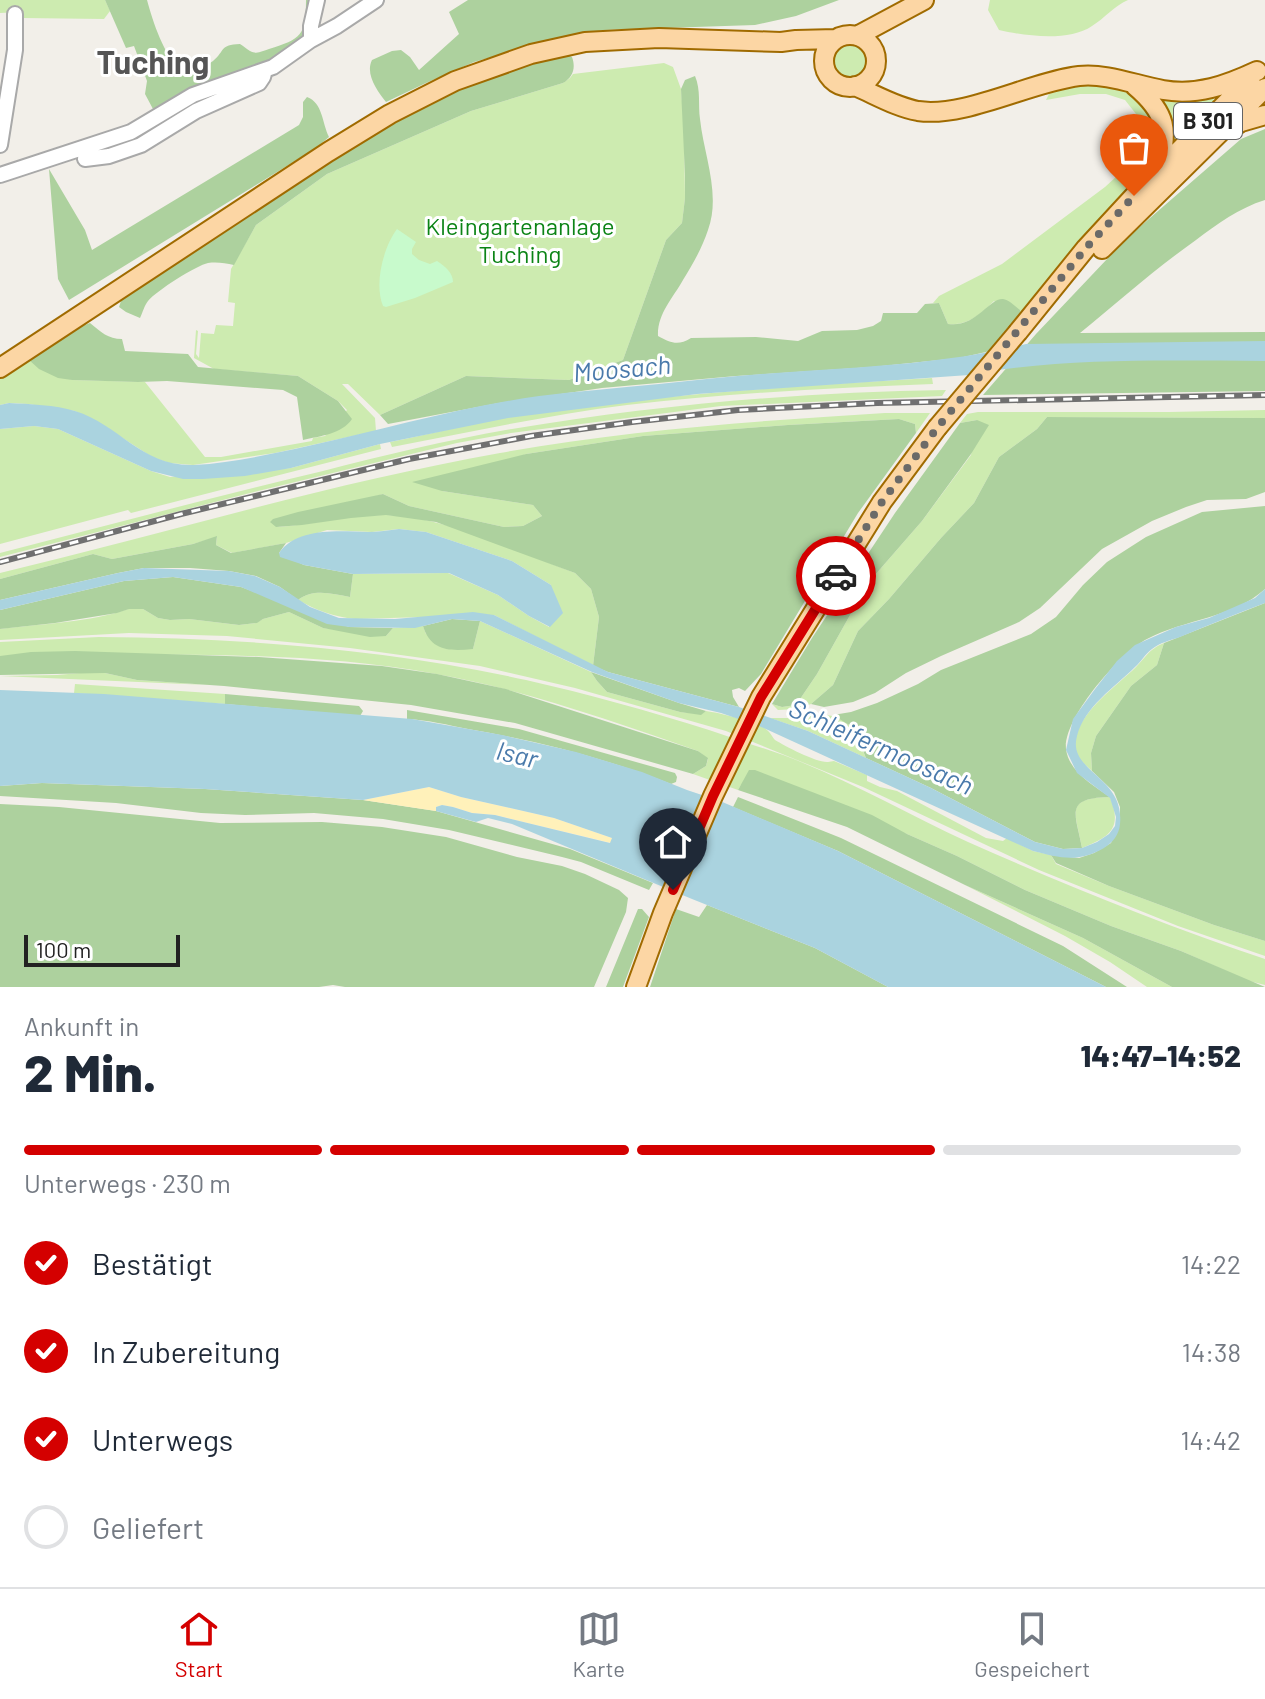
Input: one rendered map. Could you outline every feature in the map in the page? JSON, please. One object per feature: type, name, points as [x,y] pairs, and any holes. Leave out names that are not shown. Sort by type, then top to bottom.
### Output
[{"type":"main road","points":[[0,367],[328,152],[390,114],[455,81],[531,54],[585,42],[659,38],[781,42],[857,36],[917,4]]},
{"type":"main road","points":[[836,39],[827,48],[824,60],[827,73],[836,83],[855,86],[866,81],[890,29],[917,4]]},
{"type":"main road","points":[[857,36],[868,42],[877,79],[900,106]]},
{"type":"main road","points":[[781,42],[824,60]]},
{"type":"main road","name":"B 301","points":[[855,86],[900,106],[928,112],[947,110],[1079,76],[1096,76],[1166,90],[1202,91],[1262,74]]},
{"type":"main road","name":"B 301","points":[[1018,332],[1204,146],[1262,74]]},
{"type":"main road","name":"B 301","points":[[636,987],[647,951],[713,796],[761,697],[882,502],[937,428],[1086,248],[1158,171],[1262,74]]},
{"type":"main road","name":"B 301","points":[[1130,82],[1152,101],[1159,113],[1164,130],[1164,147],[1158,171]]},
{"type":"main road","name":"B 301","points":[[1204,146],[1241,122],[1265,115]]},
{"type":"street","points":[[311,40],[317,0]]},
{"type":"street","points":[[0,175],[131,132],[193,95],[265,70],[376,0]]},
{"type":"street","points":[[0,145],[15,50],[15,14]]},
{"type":"street","points":[[85,159],[109,156],[150,141],[196,111],[259,83],[265,70]]},
{"type":"green space","points":[[0,0],[105,0],[110,11],[104,19],[22,18],[21,12],[0,13]]},
{"type":"green space","points":[[105,0],[147,0],[164,48],[181,70],[210,63],[229,46],[240,44],[257,53],[295,39],[303,29],[306,0],[312,0],[305,40],[280,59],[192,90],[153,109],[145,94],[147,81],[134,46],[126,48]]},
{"type":"green space","points":[[468,0],[839,0],[796,16],[755,25],[605,30],[565,36],[474,62],[386,102],[371,77],[372,60],[401,50],[419,70],[459,34],[449,12]]},
{"type":"green space","points":[[990,0],[1128,0],[1082,31],[1047,36],[999,30],[988,10]]},
{"type":"green space","points":[[849,40],[863,46],[869,60],[863,74],[849,80],[835,74],[829,60],[835,46]]},
{"type":"green space","points":[[564,53],[572,57],[574,65],[573,72],[563,83],[471,111],[327,174],[256,225],[234,265],[208,263],[186,273],[152,297],[140,318],[119,307],[123,295],[399,115],[505,68]]},
{"type":"green space","name":"Kleingartenanlage Tuching","points":[[664,63],[673,67],[681,89],[685,198],[682,223],[666,240],[623,360],[569,380],[466,376],[380,415],[348,384],[342,384],[375,418],[376,431],[275,453],[193,465],[169,463],[152,457],[75,411],[28,404],[0,405],[0,376],[28,359],[72,380],[145,382],[205,457],[221,457],[325,436],[347,410],[298,376],[214,369],[194,358],[196,330],[196,354],[199,358],[201,333],[214,334],[216,325],[233,326],[235,303],[228,302],[231,269],[256,225],[327,174],[471,111],[563,83],[573,74]]},
{"type":"green space","points":[[695,76],[712,189],[712,216],[697,256],[663,313],[658,336],[674,343],[691,338],[756,337],[798,341],[822,331],[857,330],[873,326],[881,321],[883,313],[917,313],[925,304],[939,303],[948,324],[958,324],[974,318],[992,303],[1003,299],[1020,310],[1020,316],[993,349],[959,358],[872,367],[602,388],[388,424],[380,415],[466,376],[569,380],[623,360],[666,240],[682,223],[685,175],[681,89],[685,80]]},
{"type":"green space","points":[[1089,85],[1126,92],[1145,103],[1159,134],[1150,167],[1038,291],[1020,316],[994,301],[968,321],[948,324],[939,303],[933,303],[939,296],[1002,264],[1105,187],[1130,164],[1138,148],[1139,131],[1136,114],[1125,100],[1106,94],[1080,94],[1046,100],[1049,94]]},
{"type":"green space","points":[[307,97],[319,109],[329,137],[316,148],[69,300],[58,279],[49,169],[85,230],[92,250],[299,125],[303,117],[303,102]]},
{"type":"green space","points":[[1209,97],[1214,101],[1172,141],[1161,99]]},
{"type":"green space","points":[[1265,129],[1265,200],[1237,212],[1212,228],[1080,333],[1265,332],[1265,391],[983,395],[1127,238],[1241,139]]},
{"type":"green space","points":[[397,229],[416,242],[412,254],[419,260],[430,264],[437,261],[446,267],[453,282],[386,307],[380,297],[380,277],[384,256]]},
{"type":"green space","points":[[90,323],[109,336],[122,339],[125,351],[188,354],[198,367],[298,376],[338,401],[352,419],[337,431],[303,440],[297,397],[283,390],[167,381],[72,380],[58,378],[39,369],[28,359]]},
{"type":"green space","points":[[932,378],[933,384],[703,397],[627,405],[392,447],[390,442],[509,417],[614,403],[773,388]]},
{"type":"green space","points":[[946,390],[942,396],[721,406],[511,433],[258,491],[0,557],[0,553],[242,491],[417,448],[512,429],[728,401]]},
{"type":"green space","points":[[1265,410],[1265,418],[1047,417],[1037,429],[999,457],[974,503],[858,631],[833,685],[811,704],[797,709],[778,710],[772,704],[782,707],[796,705],[868,583],[922,521],[971,455],[977,420],[960,423],[967,414]]},
{"type":"green space","points":[[885,413],[930,413],[916,433],[915,424],[899,419],[643,436],[526,454],[442,491],[533,505],[542,516],[523,526],[504,527],[409,506],[383,494],[276,527],[373,515],[410,517],[482,537],[575,573],[591,589],[599,617],[593,666],[494,615],[355,619],[325,612],[298,600],[317,593],[350,597],[353,574],[448,573],[498,595],[549,627],[551,585],[512,561],[426,532],[399,529],[372,532],[327,530],[286,543],[232,553],[216,545],[217,537],[112,559],[93,554],[0,579],[0,573],[249,509],[500,453],[644,432]]},
{"type":"green space","points":[[1047,417],[1265,418],[1265,492],[1246,499],[1207,500],[1152,521],[1102,549],[1040,608],[1019,622],[941,656],[853,702],[824,707],[811,704],[833,685],[858,631],[974,503],[999,457],[1037,429]]},
{"type":"green space","points":[[899,419],[915,424],[916,433],[858,513],[761,674],[745,691],[739,688],[732,690],[739,707],[593,666],[599,617],[591,589],[575,573],[436,522],[386,515],[276,527],[270,522],[298,512],[383,494],[409,506],[504,527],[523,526],[542,516],[533,505],[442,491],[412,482],[526,454],[643,436]]},
{"type":"green space","points":[[977,420],[989,425],[971,454],[922,521],[868,583],[796,705],[782,707],[772,704],[895,513],[960,423]]},
{"type":"green space","points":[[34,426],[58,429],[170,477],[291,468],[380,444],[381,449],[0,544],[0,429]]},
{"type":"green space","points":[[1265,506],[1265,589],[1224,612],[1147,639],[1109,671],[1083,704],[1068,736],[1068,757],[1083,777],[1110,797],[1085,801],[1076,810],[1082,848],[1063,849],[1035,842],[866,758],[854,728],[833,715],[877,703],[941,670],[1031,634],[1056,617],[1107,562],[1146,537],[1202,512]]},
{"type":"green space","points":[[217,536],[216,545],[231,553],[286,543],[279,553],[304,565],[353,574],[350,597],[317,593],[298,600],[256,576],[190,568],[144,568],[0,600],[0,579],[93,554],[112,559],[193,544]]},
{"type":"green space","points":[[173,577],[241,587],[349,627],[393,628],[386,636],[370,637],[323,628],[289,612],[257,623],[239,625],[170,620],[158,618],[143,609],[129,609],[55,623],[0,629],[0,610],[124,581]]},
{"type":"green space","points":[[1265,603],[1265,941],[1109,886],[1056,863],[1051,855],[1079,858],[1111,843],[1120,821],[1120,807],[1114,792],[1092,771],[1091,753],[1096,736],[1131,686],[1157,665],[1164,643]]},
{"type":"green space","points":[[128,609],[143,609],[158,618],[170,620],[239,625],[289,612],[323,628],[386,636],[393,628],[423,626],[426,634],[473,649],[480,621],[591,672],[607,692],[680,712],[701,714],[706,711],[756,724],[793,750],[816,760],[834,761],[867,775],[867,781],[897,791],[986,838],[1003,841],[1007,838],[1033,851],[1051,855],[1056,864],[1109,886],[1265,941],[1265,956],[1178,926],[1039,870],[863,787],[726,731],[575,688],[480,666],[350,648],[227,636],[129,633],[0,640],[0,629],[82,620]]},
{"type":"green space","points":[[452,619],[480,621],[473,649],[443,648],[431,641],[423,626]]},
{"type":"green space","points":[[99,637],[260,643],[420,660],[526,680],[664,716],[783,755],[1041,874],[1265,959],[1265,985],[1025,890],[907,834],[741,785],[738,790],[693,774],[706,766],[708,759],[698,751],[568,707],[502,689],[436,674],[328,660],[219,655],[0,656],[0,642]]},
{"type":"green space","points":[[1164,643],[1157,665],[1131,686],[1096,736],[1091,753],[1092,771],[1076,752],[1075,740],[1079,728],[1106,694],[1151,651]]},
{"type":"green space","points":[[75,651],[259,657],[382,666],[437,674],[506,689],[698,751],[708,758],[706,766],[693,774],[515,723],[411,705],[137,680],[105,673],[0,675],[0,656]]},
{"type":"green space","points":[[591,672],[706,711],[701,715],[680,712],[607,692]]},
{"type":"green space","points":[[105,673],[137,680],[208,685],[0,676]]},
{"type":"green space","points":[[75,684],[225,694],[225,704],[74,693]]},
{"type":"green space","points":[[225,694],[359,706],[363,711],[360,716],[225,704]]},
{"type":"green space","points":[[407,710],[519,729],[675,773],[676,782],[671,784],[596,758],[545,745],[407,719]]},
{"type":"green space","points":[[814,714],[835,717],[849,725],[866,758],[808,731],[770,718]]},
{"type":"green space","points":[[749,770],[872,815],[1025,890],[1265,987],[1172,987],[1083,938],[847,827],[738,790]]},
{"type":"green space","points":[[42,783],[205,789],[363,800],[436,811],[570,849],[653,883],[649,890],[581,862],[449,830],[383,819],[314,813],[201,813],[116,803],[0,796],[0,786]]},
{"type":"green space","points":[[738,797],[841,838],[1063,946],[1127,987],[1106,987],[838,851],[733,807]]},
{"type":"green space","points":[[1110,797],[1115,817],[1111,830],[1100,840],[1082,848],[1076,817],[1079,804],[1085,800]]},
{"type":"green space","points":[[0,804],[220,823],[322,822],[446,837],[585,874],[619,890],[628,898],[626,912],[594,987],[0,987]]},
{"type":"green space","points":[[965,885],[1083,938],[1172,987],[1147,987],[1065,936]]},
{"type":"green space","points":[[707,905],[815,948],[888,987],[650,987],[676,909],[699,917]]},
{"type":"green space","points":[[638,909],[649,917],[623,987],[606,987]]},
{"type":"sand","points":[[429,787],[554,818],[612,838],[611,843],[442,805],[436,807],[436,811],[363,800]]},
{"type":"water","points":[[1265,341],[1265,361],[1116,361],[1041,365],[969,375],[697,394],[508,418],[380,444],[291,468],[203,479],[183,479],[151,471],[58,429],[34,426],[0,429],[0,405],[59,407],[91,417],[160,459],[194,465],[266,455],[480,406],[554,394],[915,362],[1026,344]]},
{"type":"water","points":[[399,529],[426,532],[512,561],[551,585],[563,613],[550,627],[498,595],[449,573],[353,574],[304,565],[280,557],[279,553],[296,539],[319,532]]},
{"type":"water","points":[[144,568],[229,571],[255,576],[280,587],[310,607],[339,618],[395,619],[473,612],[494,615],[608,672],[739,707],[808,731],[931,788],[1035,842],[1063,849],[1082,848],[1097,842],[1115,826],[1116,817],[1110,798],[1077,773],[1066,750],[1073,719],[1117,661],[1135,645],[1176,627],[1209,618],[1255,598],[1265,589],[1265,603],[1155,647],[1086,716],[1077,736],[1076,748],[1080,758],[1114,795],[1120,824],[1115,838],[1104,848],[1086,856],[1069,858],[1033,851],[759,726],[679,703],[592,672],[480,621],[452,619],[415,628],[327,624],[241,587],[173,577],[124,581],[0,610],[0,600]]},
{"type":"water","name":"Isar","points":[[0,690],[104,694],[412,719],[576,752],[720,801],[838,851],[1106,987],[888,987],[815,948],[512,824],[488,818],[476,822],[436,811],[436,807],[442,805],[495,815],[610,843],[612,838],[554,818],[429,787],[363,800],[205,789],[42,783],[0,786]]},
{"type":"railway","points":[[0,562],[409,459],[531,436],[632,422],[738,410],[877,403],[1265,395]]},
{"type":"way so far","points":[[836,576],[882,502],[937,428],[1086,248],[1134,196]]},
{"type":"district","name":"Tuching","points":[[153,63]]},
{"type":"route","points":[[673,890],[713,796],[761,697],[836,576]]},
{"type":"water label","name":"Moosach","points":[[622,369]]},
{"type":"water label","name":"Schleifermoosach","points":[[881,747]]}]
